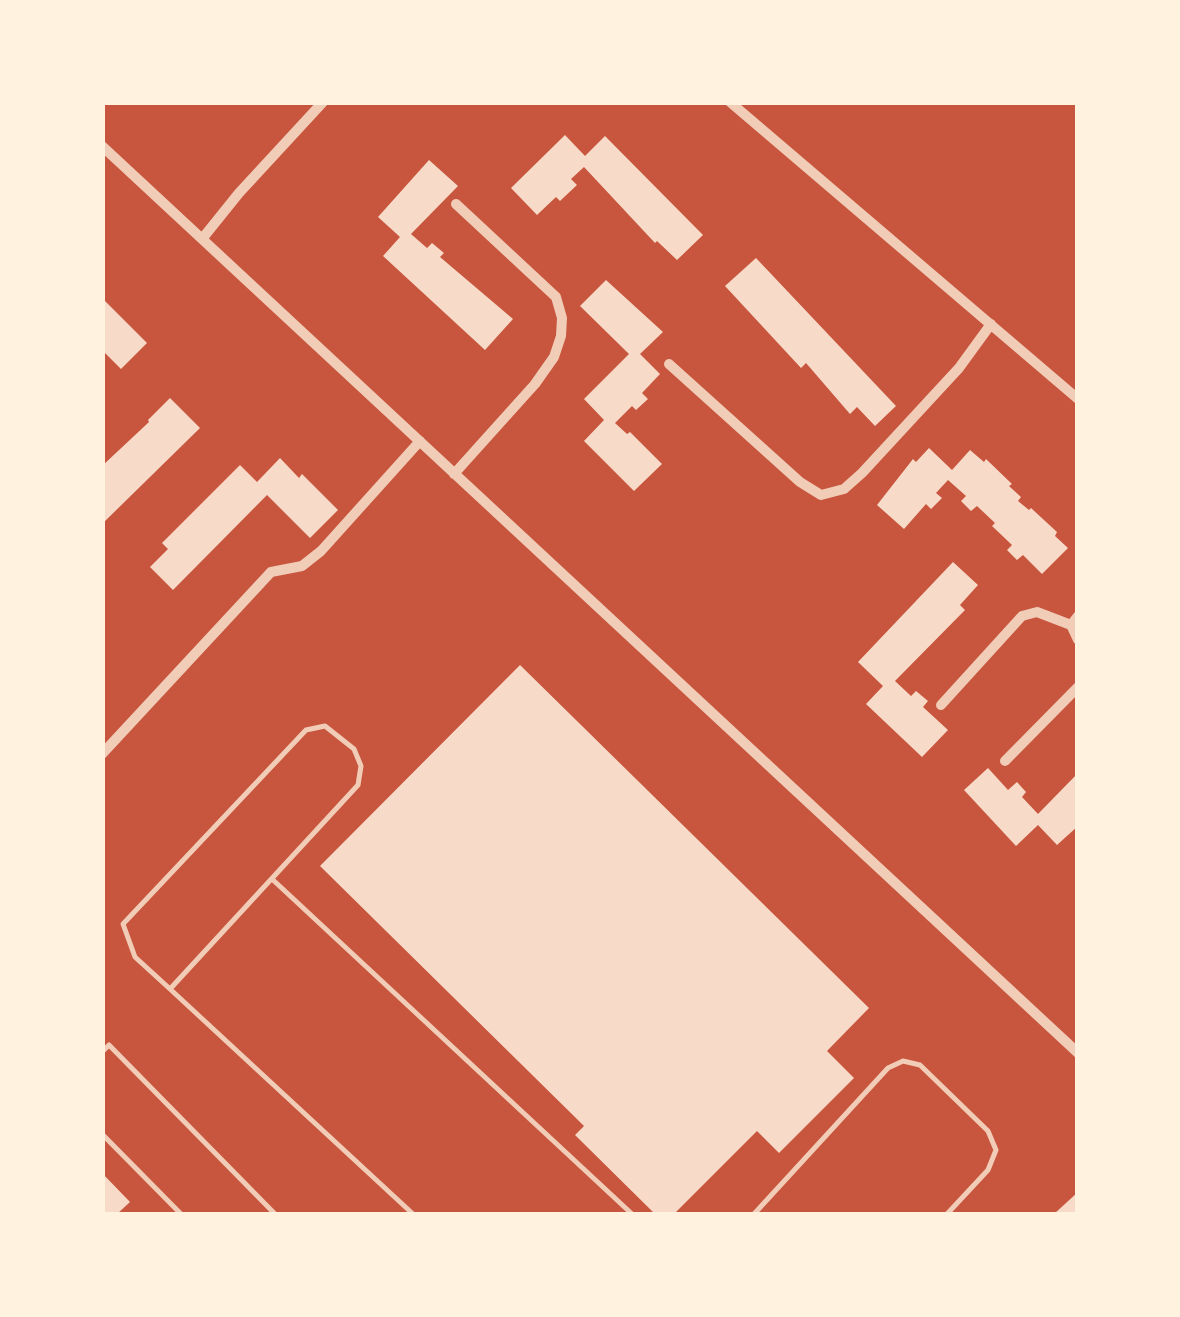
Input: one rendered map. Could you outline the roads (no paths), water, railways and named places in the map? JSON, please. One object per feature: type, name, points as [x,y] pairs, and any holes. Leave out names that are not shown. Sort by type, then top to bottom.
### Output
[{"type":"street","points":[[202,239],[323,102]]},
{"type":"street","points":[[730,102],[1078,399]]},
{"type":"street","points":[[102,146],[1078,1053]]},
{"type":"street","points":[[454,474],[536,384],[554,357],[562,318],[556,297],[456,204]]},
{"type":"street","points":[[670,364],[800,482],[821,495],[844,489],[862,473],[959,368],[991,324]]},
{"type":"street","points":[[102,754],[271,572],[302,566],[321,550],[420,441]]},
{"type":"street","points":[[941,705],[1022,616],[1037,612],[1074,620],[1078,640]]},
{"type":"street","points":[[1005,761],[1078,687]]},
{"type":"lane","points":[[170,989],[358,784],[361,766],[354,749],[325,726],[306,730],[123,924],[135,957],[414,1214]]},
{"type":"lane","points":[[272,878],[632,1214]]},
{"type":"lane","points":[[102,1052],[109,1046],[275,1214]]},
{"type":"lane","points":[[754,1214],[888,1068],[903,1060],[920,1064],[988,1131],[996,1150],[988,1170],[947,1214]]},
{"type":"lane","points":[[102,1134],[181,1214]]}]
